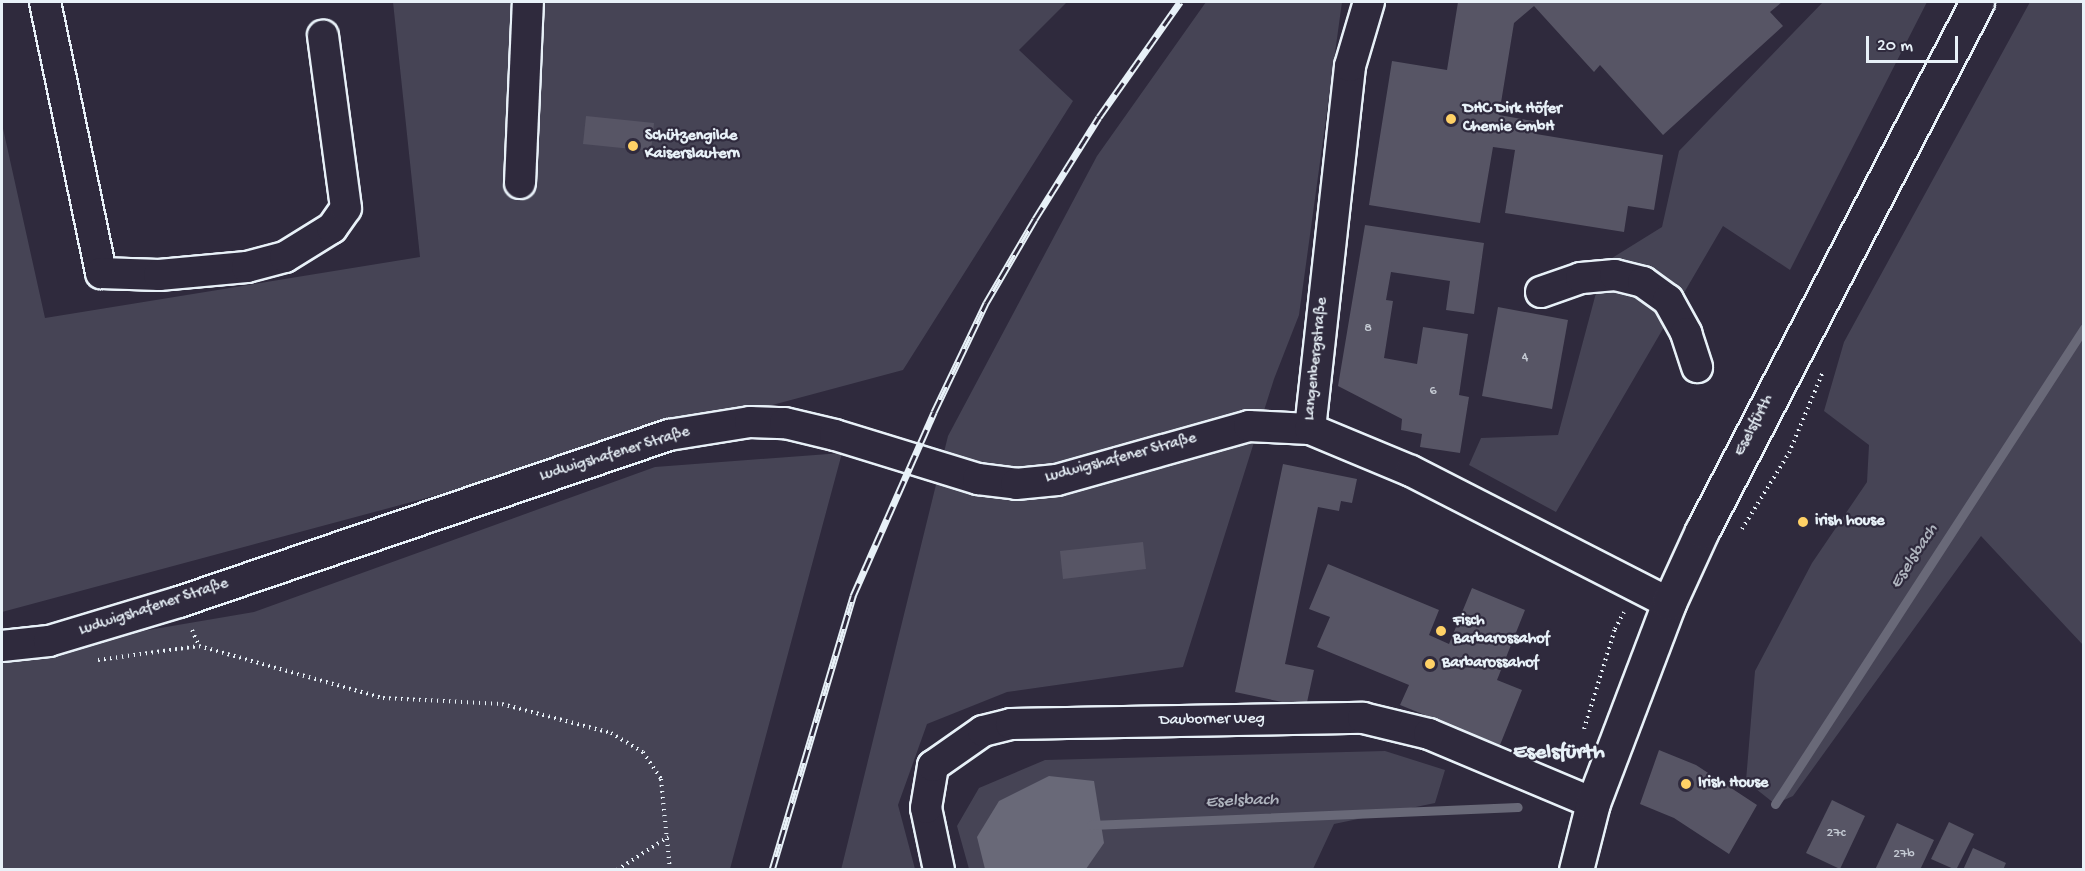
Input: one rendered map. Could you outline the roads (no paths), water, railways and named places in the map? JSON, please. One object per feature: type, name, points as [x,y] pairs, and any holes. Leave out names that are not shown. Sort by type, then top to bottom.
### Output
[{"type":"main road","name":"Eselsfürth","points":[[1576,870],[1593,803],[1669,603],[1732,470],[1977,2]]},
{"type":"street","points":[[45,2],[100,273],[159,275],[247,267],[285,257],[332,228],[346,208],[323,36]]},
{"type":"street","points":[[520,183],[528,2]]},
{"type":"street","name":"Langenbergstraße","points":[[1370,2],[1350,66],[1310,429],[1411,471],[1669,603]]},
{"type":"street","points":[[1541,292],[1581,278],[1615,275],[1643,282],[1668,300],[1686,333],[1697,368]]},
{"type":"street","name":"Ludwigshafener Straße","points":[[2,646],[50,641],[179,602],[561,470],[669,435],[715,426],[750,422],[785,423],[978,479],[1016,484],[1057,480],[1249,426],[1310,429]]},
{"type":"street","name":"Dauborner Weg","points":[[939,870],[926,808],[933,766],[982,731],[1011,724],[1363,718],[1429,734],[1593,803]]},
{"type":"water","points":[[1049,776],[1094,781],[1104,843],[1086,869],[985,869],[977,837],[999,801]]},
{"type":"waterway","name":"Eselsbach","points":[[1775,804],[2084,328]]},
{"type":"waterway","name":"Eselsbach","points":[[1091,825],[1518,807]]},
{"type":"railway","points":[[772,870],[853,596],[934,412],[986,303],[1035,219],[1099,117],[1180,2]]},
{"type":"place","name":"DHC Dirk Höfer Chemie GmbH","points":[[1451,119]]},
{"type":"place","name":"Schützengilde Kaiserslautern","points":[[633,146]]},
{"type":"place","name":"irish house","points":[[1803,522]]},
{"type":"place","name":"Fisch Barbarossahof","points":[[1441,631]]},
{"type":"place","name":"Barbarossahof","points":[[1430,664]]},
{"type":"place","name":"Irish House","points":[[1686,784]]},
{"type":"district","name":"Eselsfürth","points":[[1559,754]]}]
